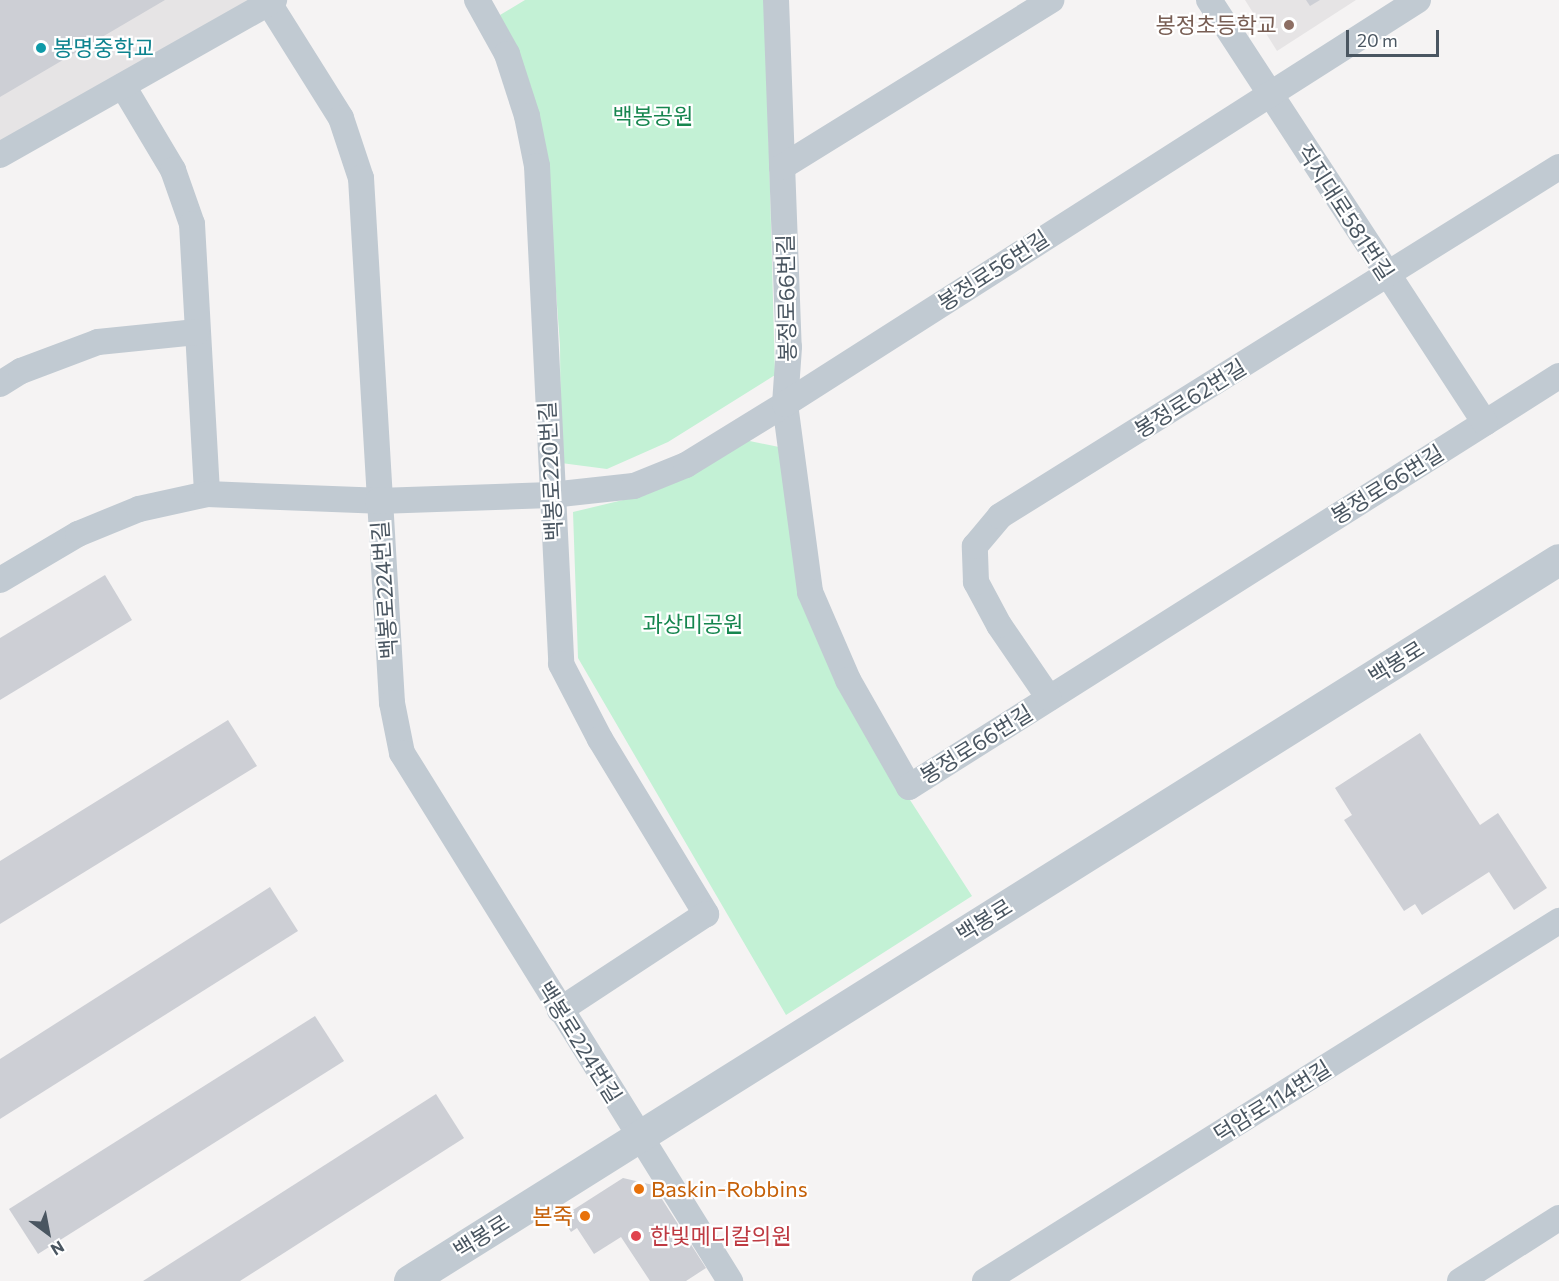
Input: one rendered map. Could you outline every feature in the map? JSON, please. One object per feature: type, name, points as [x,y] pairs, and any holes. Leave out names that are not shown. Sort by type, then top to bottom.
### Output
[{"type":"street","name":"백봉로220번길","points":[[477,0],[507,54],[527,116],[537,166],[551,495],[561,664],[600,739],[706,914],[560,1010]]},
{"type":"street","name":"봉정로66번길","points":[[776,0],[789,347],[785,404],[810,592],[848,680],[909,787],[1559,376]]},
{"type":"street","points":[[782,167],[1051,0]]},
{"type":"street","name":"직지대로581번길","points":[[1209,0],[1268,94],[1485,423]]},
{"type":"street","name":"봉정로56번길","points":[[0,580],[78,534],[108,521],[138,509],[207,494],[378,501],[551,495],[634,486],[686,465],[1418,0]]},
{"type":"street","points":[[0,154],[123,87],[270,1]]},
{"type":"street","name":"백봉로224번길","points":[[270,1],[341,118],[361,178],[378,501],[392,703],[402,753],[730,1281]]},
{"type":"street","points":[[123,87],[173,171],[192,224],[196,332],[207,494]]},
{"type":"street","name":"봉정로62번길","points":[[1049,698],[999,625],[976,582],[975,546],[1000,516],[1559,167]]},
{"type":"street","points":[[0,384],[21,371],[98,342],[196,332]]},
{"type":"street","name":"백봉로","points":[[410,1281],[1559,560]]},
{"type":"street","name":"덕암로114번길","points":[[984,1281],[1559,921]]},
{"type":"street","points":[[1460,1281],[1559,1218]]},
{"type":"shaded area","points":[[0,0],[248,0],[249,2],[0,143]]},
{"type":"shaded area","name":"봉정초등학교","points":[[1245,0],[1356,0],[1277,51]]},
{"type":"green space","name":"백봉공원","points":[[525,0],[765,0],[775,375],[668,442],[607,469],[561,463],[560,345],[546,158],[500,15]]},
{"type":"green space","name":"과상미공원","points":[[740,439],[779,447],[805,592],[901,786],[972,896],[786,1015],[578,658],[573,512],[648,494]]},
{"type":"building","name":"봉명중학교","points":[[0,0],[165,0],[0,97]]},
{"type":"building","points":[[1306,0],[1320,0],[1310,6]]},
{"type":"building","points":[[105,575],[132,620],[0,700],[0,638]]},
{"type":"building","points":[[228,720],[257,766],[0,924],[0,861]]},
{"type":"building","points":[[1420,733],[1480,825],[1498,813],[1547,888],[1514,910],[1489,872],[1422,915],[1415,904],[1404,911],[1344,820],[1352,815],[1335,788]]},
{"type":"building","points":[[270,887],[298,931],[0,1119],[0,1059]]},
{"type":"building","points":[[315,1016],[344,1061],[38,1254],[9,1209]]},
{"type":"building","points":[[436,1094],[464,1138],[240,1281],[143,1281]]},
{"type":"building","points":[[623,1178],[653,1185],[706,1268],[686,1281],[650,1281],[621,1237],[594,1254],[577,1228],[571,1232],[562,1217]]},
{"type":"place","name":"봉정초등학교","points":[[1289,25]]},
{"type":"place","name":"봉명중학교","points":[[41,48]]},
{"type":"place","name":"Baskin-Robbins","points":[[639,1189]]},
{"type":"place","name":"본죽","points":[[585,1216]]},
{"type":"place","name":"한빛메디칼의원","points":[[636,1236]]}]
